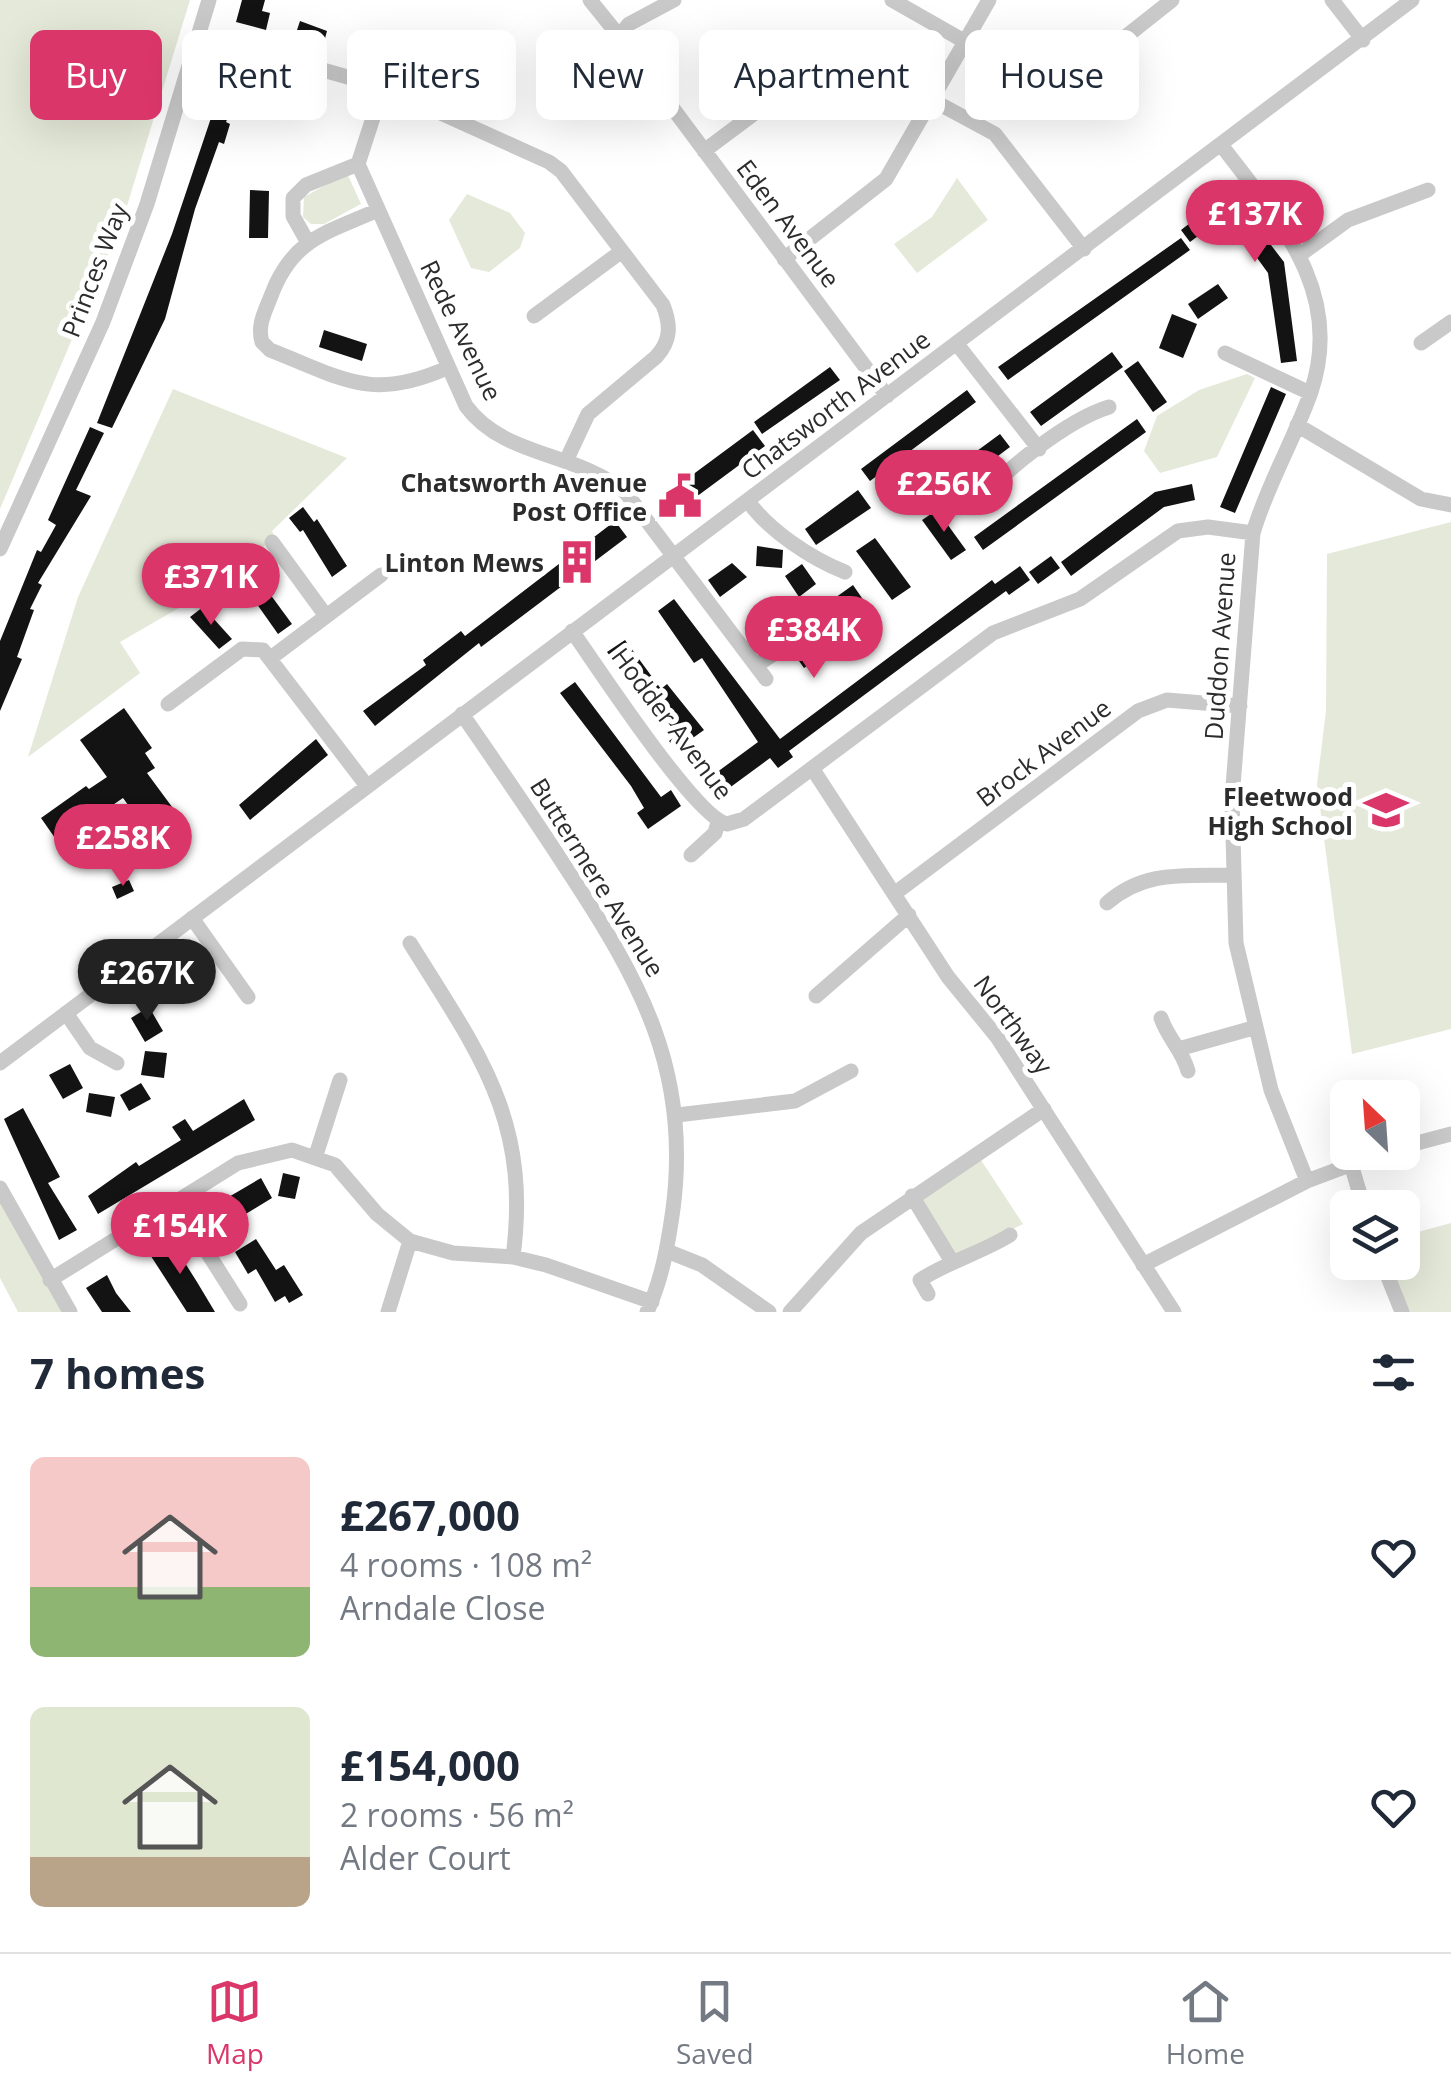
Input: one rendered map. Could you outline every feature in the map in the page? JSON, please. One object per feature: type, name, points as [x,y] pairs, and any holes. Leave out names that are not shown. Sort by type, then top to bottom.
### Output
[{"type":"street","name":"Princes Way","points":[[200,30],[209,0]]},
{"type":"street","name":"Eden Avenue","points":[[590,0],[614,30]]},
{"type":"street","points":[[624,30],[674,0]]},
{"type":"street","points":[[892,0],[964,41]]},
{"type":"street","points":[[945,76],[988,0]]},
{"type":"street","points":[[1134,30],[1172,0]]},
{"type":"street","points":[[1332,0],[1363,40]]},
{"type":"street","name":"Chatsworth Avenue","points":[[0,1063],[1412,0]]},
{"type":"street","name":"Princes Way","points":[[0,548],[102,322],[147,204],[182,90]]},
{"type":"street","points":[[945,107],[996,134],[1084,249]]},
{"type":"street","name":"Eden Avenue","points":[[679,117],[887,396]]},
{"type":"street","points":[[308,241],[293,216],[293,198],[306,186],[358,164],[372,120]]},
{"type":"street","points":[[456,120],[561,171],[664,305],[668,338],[656,357],[588,414],[566,461]]},
{"type":"street","points":[[704,151],[745,120]]},
{"type":"street","points":[[784,260],[872,194],[894,169],[921,120]]},
{"type":"street","name":"Duddon Avenue","points":[[1222,146],[1301,254],[1316,290],[1322,331],[1310,393],[1267,486],[1253,533],[1232,799],[1236,943],[1270,1090],[1307,1181]]},
{"type":"street","name":"Rede Avenue","points":[[358,164],[466,406],[484,426],[626,492],[762,672],[775,653]]},
{"type":"street","points":[[1301,254],[1348,220],[1428,190]]},
{"type":"street","points":[[378,210],[308,241],[280,270],[260,324],[262,342],[270,350],[372,387],[418,381],[447,368]]},
{"type":"street","points":[[534,316],[622,251]]},
{"type":"street","points":[[1421,344],[1451,322]]},
{"type":"street","points":[[956,344],[1039,450]]},
{"type":"street","points":[[1224,353],[1310,393]]},
{"type":"street","points":[[977,506],[988,489],[1088,413],[1109,407]]},
{"type":"street","points":[[1296,425],[1421,499],[1451,505]]},
{"type":"street","points":[[748,502],[769,526],[810,556],[845,572]]},
{"type":"street","name":"Hodder Avenue","points":[[572,632],[670,767],[718,822],[744,819],[993,633],[1080,599],[1178,531],[1208,527],[1253,533]]},
{"type":"street","points":[[272,542],[326,616]]},
{"type":"street","points":[[272,657],[381,575]]},
{"type":"street","points":[[168,704],[242,649],[256,648],[272,657],[367,786]]},
{"type":"street","name":"Brock Avenue","points":[[894,894],[1138,711],[1167,700],[1240,706]]},
{"type":"street","name":"Buttermere Avenue","points":[[462,714],[628,967],[659,1034],[676,1115],[677,1177],[668,1251],[649,1307]]},
{"type":"street","name":"Northway","points":[[812,768],[908,915],[1044,1109],[1174,1312]]},
{"type":"street","points":[[691,856],[715,833],[718,822]]},
{"type":"street","points":[[1107,903],[1128,885],[1145,878],[1232,875]]},
{"type":"street","points":[[816,996],[908,915]]},
{"type":"street","points":[[192,918],[248,997]]},
{"type":"street","points":[[410,943],[474,1047],[501,1102],[518,1180],[513,1257]]},
{"type":"street","points":[[66,1013],[90,1048],[117,1063]]},
{"type":"street","points":[[1161,1018],[1170,1037],[1182,1048],[1188,1071]]},
{"type":"street","points":[[1182,1048],[1253,1028]]},
{"type":"street","points":[[676,1115],[795,1100],[817,1093],[851,1071]]},
{"type":"street","points":[[316,1155],[340,1080]]},
{"type":"street","points":[[790,1312],[861,1233],[1044,1109]]},
{"type":"street","points":[[1420,1142],[1451,1134]]},
{"type":"street","points":[[50,1280],[255,1156],[292,1150],[316,1155],[351,1180],[377,1214],[410,1242],[453,1253],[513,1257],[570,1272],[649,1307]]},
{"type":"street","points":[[1143,1265],[1335,1170]]},
{"type":"street","points":[[0,1188],[70,1312]]},
{"type":"street","points":[[912,1196],[951,1260]]},
{"type":"street","points":[[176,1202],[240,1304]]},
{"type":"street","points":[[928,1294],[920,1280],[951,1260],[983,1250],[1010,1234]]},
{"type":"street","points":[[388,1312],[410,1242]]},
{"type":"street","points":[[668,1251],[702,1266],[769,1312]]},
{"type":"street","points":[[1389,1280],[1402,1312]]},
{"type":"green space","points":[[0,0],[190,0],[162,92],[162,30],[30,30],[30,120],[153,120],[123,219],[0,509]]},
{"type":"green space","points":[[347,173],[361,204],[324,224],[311,224],[303,217],[304,197]]},
{"type":"green space","points":[[957,178],[988,220],[917,273],[894,244],[932,217]]},
{"type":"green space","points":[[467,194],[510,213],[525,233],[520,248],[489,272],[471,268],[449,220]]},
{"type":"green space","points":[[1247,374],[1255,378],[1217,457],[1160,473],[1144,451],[1157,416],[1199,390]]},
{"type":"green space","points":[[173,389],[347,458],[272,531],[275,538],[196,598],[120,642],[140,673],[28,757],[78,597]]},
{"type":"green space","name":"Fleetwood High School","points":[[1451,522],[1451,1029],[1352,1054],[1317,784],[1326,711],[1327,554]]},
{"type":"green space","points":[[977,1154],[1023,1224],[951,1260],[912,1196]]},
{"type":"green space","points":[[0,1188],[70,1312],[18,1312],[0,1278]]},
{"type":"green space","points":[[1451,1223],[1451,1312],[1402,1312],[1389,1280],[1420,1280],[1420,1231]]},
{"type":"building","points":[[242,0],[265,0],[262,11],[270,13],[266,30],[236,22]]},
{"type":"building","points":[[300,21],[324,30],[297,30]]},
{"type":"building","points":[[210,120],[227,120],[230,124],[224,144],[219,142],[195,209],[165,319],[112,428],[97,423],[172,234]]},
{"type":"building","points":[[250,190],[269,191],[268,238],[249,238]]},
{"type":"building","points":[[1230,192],[1284,262],[1297,361],[1281,363],[1268,273],[1226,215],[1190,242],[1181,230]]},
{"type":"building","points":[[1181,238],[1190,250],[1008,380],[998,367]]},
{"type":"building","points":[[1218,284],[1228,298],[1198,319],[1188,304]]},
{"type":"building","points":[[1172,314],[1197,324],[1183,358],[1159,348]]},
{"type":"building","points":[[324,330],[367,344],[362,361],[319,347]]},
{"type":"building","points":[[1112,352],[1123,367],[1041,426],[1030,412]]},
{"type":"building","points":[[1138,361],[1167,402],[1153,412],[1124,371]]},
{"type":"building","points":[[830,367],[840,380],[762,434],[754,422]]},
{"type":"building","points":[[1271,387],[1286,394],[1235,513],[1220,507]]},
{"type":"building","points":[[967,390],[976,402],[870,481],[861,469]]},
{"type":"building","points":[[1137,419],[1146,432],[983,550],[974,537]]},
{"type":"building","points":[[90,427],[104,433],[76,490],[91,496],[38,583],[42,585],[30,609],[34,610],[17,657],[22,659],[0,711],[0,641],[37,550],[41,552],[56,525],[48,520]]},
{"type":"building","points":[[753,430],[765,446],[669,517],[657,501]]},
{"type":"building","points":[[1000,434],[1010,447],[930,507],[920,493]]},
{"type":"building","points":[[1192,484],[1195,500],[1164,507],[1071,576],[1061,562],[1155,492]]},
{"type":"building","points":[[858,490],[871,508],[816,545],[805,529]]},
{"type":"building","points":[[303,507],[314,522],[317,519],[347,566],[332,577],[303,530],[300,532],[289,518]]},
{"type":"building","points":[[937,510],[966,550],[951,560],[922,520]]},
{"type":"building","points":[[615,521],[627,537],[481,647],[479,643],[375,726],[363,711],[426,665],[423,660],[461,631],[465,636]]},
{"type":"building","points":[[875,538],[911,587],[892,600],[856,551]]},
{"type":"building","points":[[757,546],[783,550],[782,568],[756,566]]},
{"type":"building","points":[[1051,556],[1060,568],[1038,584],[1029,572]]},
{"type":"building","points":[[732,563],[747,577],[720,597],[708,580]]},
{"type":"building","points":[[802,564],[816,584],[799,597],[785,576]]},
{"type":"building","points":[[1020,566],[1030,580],[1009,595],[1006,591],[789,751],[793,757],[778,768],[770,758],[717,797],[705,781],[758,742],[702,658],[694,663],[658,611],[674,599],[780,739],[992,580],[995,584]]},
{"type":"building","points":[[253,571],[292,624],[278,634],[240,580]]},
{"type":"building","points":[[853,585],[864,601],[833,623],[821,608]]},
{"type":"building","points":[[203,607],[232,639],[219,649],[190,617]]},
{"type":"building","points":[[803,628],[822,655],[804,668],[785,641]]},
{"type":"building","points":[[625,640],[661,689],[667,684],[704,730],[676,750],[669,741],[677,735],[647,693],[641,697],[607,652]]},
{"type":"building","points":[[575,682],[661,797],[671,790],[681,806],[648,829],[637,813],[644,808],[631,786],[560,693]]},
{"type":"building","points":[[124,708],[152,748],[145,753],[155,768],[147,773],[178,815],[150,835],[123,798],[104,811],[107,815],[62,848],[41,818],[86,786],[89,789],[107,777],[80,740]]},
{"type":"building","points":[[316,739],[328,755],[250,820],[239,805]]},
{"type":"building","points":[[129,880],[134,891],[117,899],[112,887]]},
{"type":"building","points":[[149,1007],[163,1031],[145,1042],[131,1018]]},
{"type":"building","points":[[145,1051],[167,1053],[164,1078],[141,1075]]},
{"type":"building","points":[[70,1064],[83,1088],[63,1099],[49,1075]]},
{"type":"building","points":[[141,1083],[151,1099],[129,1111],[120,1095]]},
{"type":"building","points":[[89,1093],[115,1097],[111,1117],[86,1112]]},
{"type":"building","points":[[244,1099],[255,1120],[98,1214],[88,1196],[136,1162],[139,1166],[181,1140],[172,1127],[185,1119],[193,1131]]},
{"type":"building","points":[[23,1108],[60,1177],[48,1183],[77,1230],[59,1240],[4,1119]]},
{"type":"building","points":[[283,1173],[300,1177],[295,1199],[278,1196]]},
{"type":"building","points":[[261,1178],[272,1198],[216,1232],[203,1212]]},
{"type":"building","points":[[168,1236],[215,1312],[187,1312],[147,1250]]},
{"type":"building","points":[[256,1239],[276,1270],[284,1265],[303,1295],[289,1303],[285,1296],[275,1302],[256,1269],[248,1274],[235,1252]]},
{"type":"building","points":[[107,1275],[131,1312],[102,1312],[86,1288]]},
{"type":"place","name":"Chatsworth Avenue Post Office","points":[[680,496]]},
{"type":"place","name":"Linton Mews","points":[[577,562]]},
{"type":"place","name":"Fleetwood High School","points":[[1386,810]]}]
